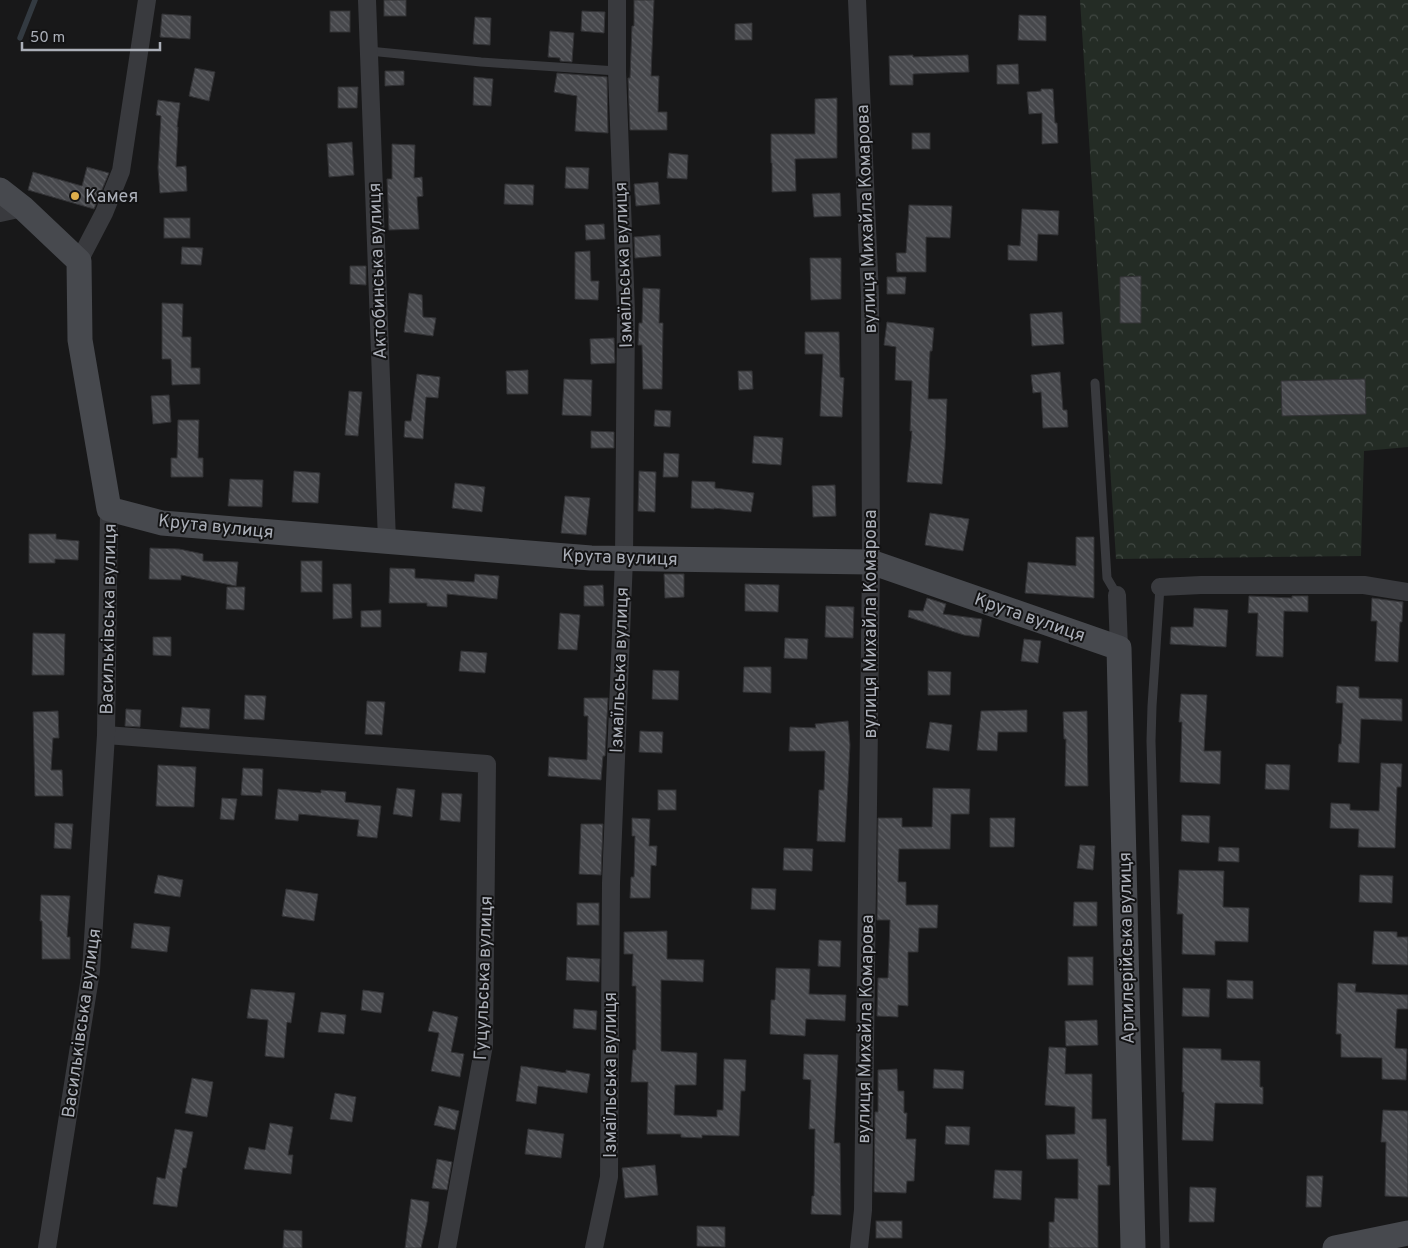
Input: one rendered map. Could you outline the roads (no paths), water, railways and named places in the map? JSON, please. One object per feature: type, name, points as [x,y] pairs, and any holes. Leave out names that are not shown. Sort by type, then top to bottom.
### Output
[{"type":"street","name":"Васильківська вулиця","points":[[47,1248],[91,971],[106,735],[109,509],[80,340],[79,261],[104,213],[121,171],[147,0]]},
{"type":"street","name":"Актобинська вулиця","points":[[367,0],[387,541]]},
{"type":"street","name":"Ізмаїльська вулиця","points":[[594,1248],[609,1177],[612,883],[624,559],[626,313],[616,71],[617,0]]},
{"type":"street","name":"вулиця Михайла Комарова","points":[[857,0],[870,296],[871,562],[863,1210],[859,1248]]},
{"type":"street","points":[[0,190],[12,211],[79,261]]},
{"type":"street","name":"Крута вулиця","points":[[109,509],[162,523],[590,558],[871,562],[1119,648]]},
{"type":"street","points":[[1160,588],[1201,585],[1364,585],[1408,592]]},
{"type":"street","points":[[1117,595],[1119,648]]},
{"type":"street","name":"Артилерійська вулиця","points":[[1119,648],[1132,1248]]},
{"type":"street","name":"Гуцульська вулиця","points":[[106,735],[486,764],[484,1045],[447,1248]]},
{"type":"street","points":[[1335,1248],[1408,1233]]},
{"type":"lane","points":[[369,51],[481,62],[616,71]]},
{"type":"lane","points":[[1095,383],[1107,578],[1117,595]]},
{"type":"lane","points":[[1160,588],[1151,741],[1165,1248]]},
{"type":"waterway","points":[[20,38],[35,0]]},
{"type":"place","name":"Камея","points":[[75,196]]}]
